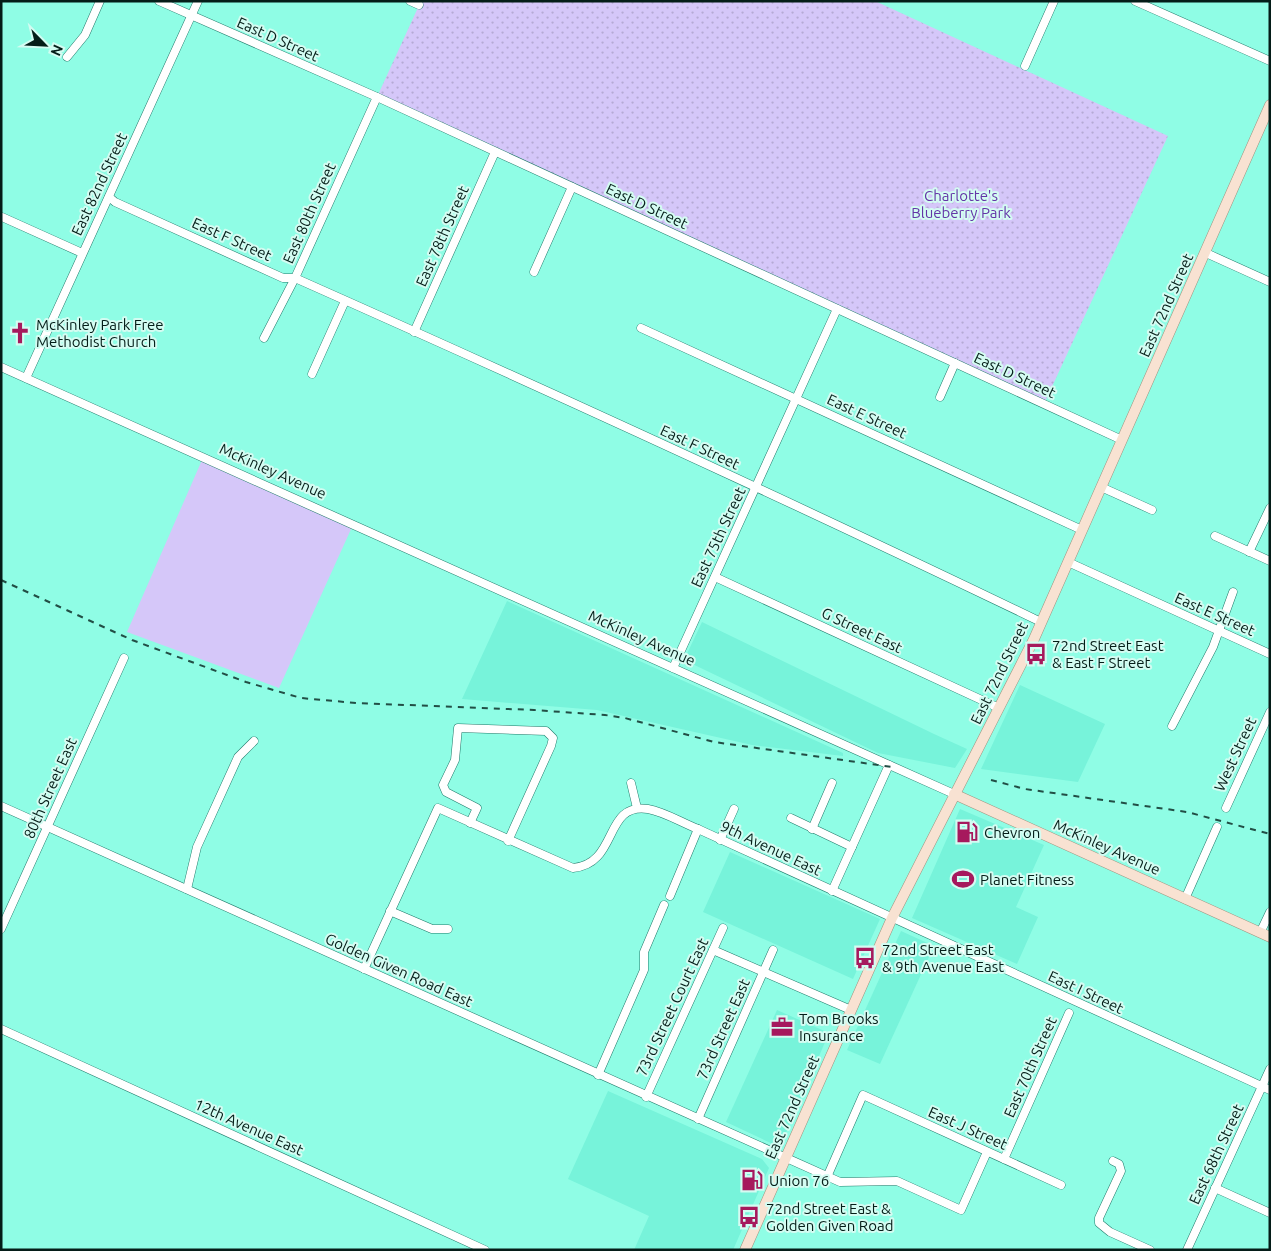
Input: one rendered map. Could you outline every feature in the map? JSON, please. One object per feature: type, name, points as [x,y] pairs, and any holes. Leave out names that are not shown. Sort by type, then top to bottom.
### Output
[{"type":"main road","name":"East 72nd Street","points":[[745,1250],[892,918],[1041,622],[1270,105]]},
{"type":"main road","name":"McKinley Avenue","points":[[954,794],[1265,935]]},
{"type":"street","points":[[67,56],[85,35],[100,1]]},
{"type":"street","name":"East D Street","points":[[159,1],[377,97],[1122,440]]},
{"type":"street","name":"East 82nd Street","points":[[26,378],[198,1]]},
{"type":"street","points":[[410,1],[419,6]]},
{"type":"street","points":[[1025,66],[1054,1]]},
{"type":"street","points":[[1135,1],[1270,61]]},
{"type":"street","name":"East 80th Street","points":[[264,338],[295,278],[377,97]]},
{"type":"street","name":"East 78th Street","points":[[414,332],[496,152]]},
{"type":"street","points":[[534,272],[572,187]]},
{"type":"street","name":"East F Street","points":[[109,197],[115,202],[283,278],[295,278],[414,332],[756,488],[1041,622]]},
{"type":"street","points":[[2,218],[82,253]]},
{"type":"street","points":[[1206,253],[1270,282]]},
{"type":"street","points":[[312,374],[345,301]]},
{"type":"street","name":"East 75th Street","points":[[673,668],[837,309]]},
{"type":"street","name":"East E Street","points":[[641,328],[1082,530]]},
{"type":"street","points":[[940,397],[955,363]]},
{"type":"street","name":"McKinley Avenue","points":[[1,367],[954,794]]},
{"type":"street","points":[[1101,487],[1152,510]]},
{"type":"street","points":[[1249,552],[1270,508]]},
{"type":"street","points":[[1215,536],[1270,561]]},
{"type":"street","name":"East E Street","points":[[1068,562],[1270,654]]},
{"type":"street","name":"G Street East","points":[[715,577],[999,708]]},
{"type":"street","points":[[1172,726],[1183,702],[1199,677],[1233,592]]},
{"type":"street","name":"80th Street East","points":[[1,929],[124,658]]},
{"type":"street","name":"West Street","points":[[1226,808],[1270,712]]},
{"type":"street","points":[[470,823],[477,808],[446,792],[443,785],[455,760],[458,728],[534,729],[546,731],[552,735],[549,752],[508,841]]},
{"type":"street","points":[[187,889],[197,847],[238,757],[254,741]]},
{"type":"street","points":[[832,891],[889,765]]},
{"type":"street","points":[[364,969],[438,808],[508,841],[573,868],[592,863],[601,854],[618,820],[624,814],[637,808],[631,783]]},
{"type":"street","points":[[812,829],[832,783]]},
{"type":"street","name":"Golden Given Road East","points":[[1,806],[827,1177],[847,1183],[884,1179],[897,1181],[961,1210],[987,1152]]},
{"type":"street","name":"9th Avenue East","points":[[637,808],[656,811],[698,829],[892,918]]},
{"type":"street","points":[[720,840],[734,808]]},
{"type":"street","points":[[791,818],[852,847]]},
{"type":"street","points":[[1185,899],[1217,827]]},
{"type":"street","points":[[670,896],[698,829]]},
{"type":"street","points":[[598,1075],[644,970],[644,952],[664,905]]},
{"type":"street","points":[[390,911],[432,929],[448,929]]},
{"type":"street","points":[[1265,935],[1270,912]]},
{"type":"street","name":"East I Street","points":[[892,918],[1270,1090]]},
{"type":"street","name":"73rd Street Court East","points":[[646,1097],[723,928]]},
{"type":"street","points":[[713,950],[851,1010]]},
{"type":"street","name":"73rd Street East","points":[[698,1120],[773,950]]},
{"type":"street","name":"East 70th Street","points":[[1004,1159],[1069,1013]]},
{"type":"street","name":"12th Avenue East","points":[[1,1029],[485,1250]]},
{"type":"street","name":"East 68th Street","points":[[1187,1250],[1270,1069]]},
{"type":"street","name":"East J Street","points":[[827,1177],[863,1095],[1061,1185]]},
{"type":"street","points":[[1113,1161],[1119,1164],[1121,1171],[1099,1218],[1099,1223],[1110,1232],[1150,1250]]},
{"type":"street","points":[[1215,1188],[1270,1213]]},
{"type":"shaded area","points":[[507,601],[843,753],[843,756],[752,745],[597,710],[462,699]]},
{"type":"shaded area","points":[[702,622],[967,749],[955,768],[878,753],[684,660]]},
{"type":"shaded area","points":[[1020,685],[1105,724],[1078,782],[981,769]]},
{"type":"shaded area","points":[[960,809],[1044,845],[1016,907],[1038,917],[1017,964],[912,918]]},
{"type":"shaded area","points":[[730,852],[880,919],[853,979],[703,912]]},
{"type":"shaded area","points":[[901,931],[934,946],[880,1064],[847,1050]]},
{"type":"shaded area","points":[[777,1010],[829,1033],[785,1135],[781,1142],[775,1145],[726,1122]]},
{"type":"shaded area","points":[[608,1091],[762,1159],[769,1168],[733,1250],[634,1250],[649,1216],[568,1179]]},
{"type":"green space","name":"Charlotte's Blueberry Park","points":[[421,1],[875,1],[1168,136],[1044,404],[377,97]]},
{"type":"green space","points":[[202,460],[352,527],[279,688],[127,632]]},
{"type":"railway","points":[[1,580],[132,640],[246,682],[301,698],[356,703],[534,710],[605,715],[625,718],[714,742],[892,767]]},
{"type":"railway","points":[[991,780],[1025,789],[1187,812],[1270,834]]},
{"type":"place","name":"McKinley Park Free Methodist Church","points":[[20,333]]},
{"type":"place","name":"72nd Street East & East F Street","points":[[1036,654]]},
{"type":"place","name":"Chevron","points":[[967,832]]},
{"type":"place","name":"Planet Fitness","points":[[963,879]]},
{"type":"place","name":"72nd Street East & 9th Avenue East","points":[[865,958]]},
{"type":"place","name":"Tom Brooks Insurance","points":[[782,1027]]},
{"type":"place","name":"Union 76","points":[[752,1180]]},
{"type":"place","name":"72nd Street East & Golden Given Road","points":[[749,1217]]}]
